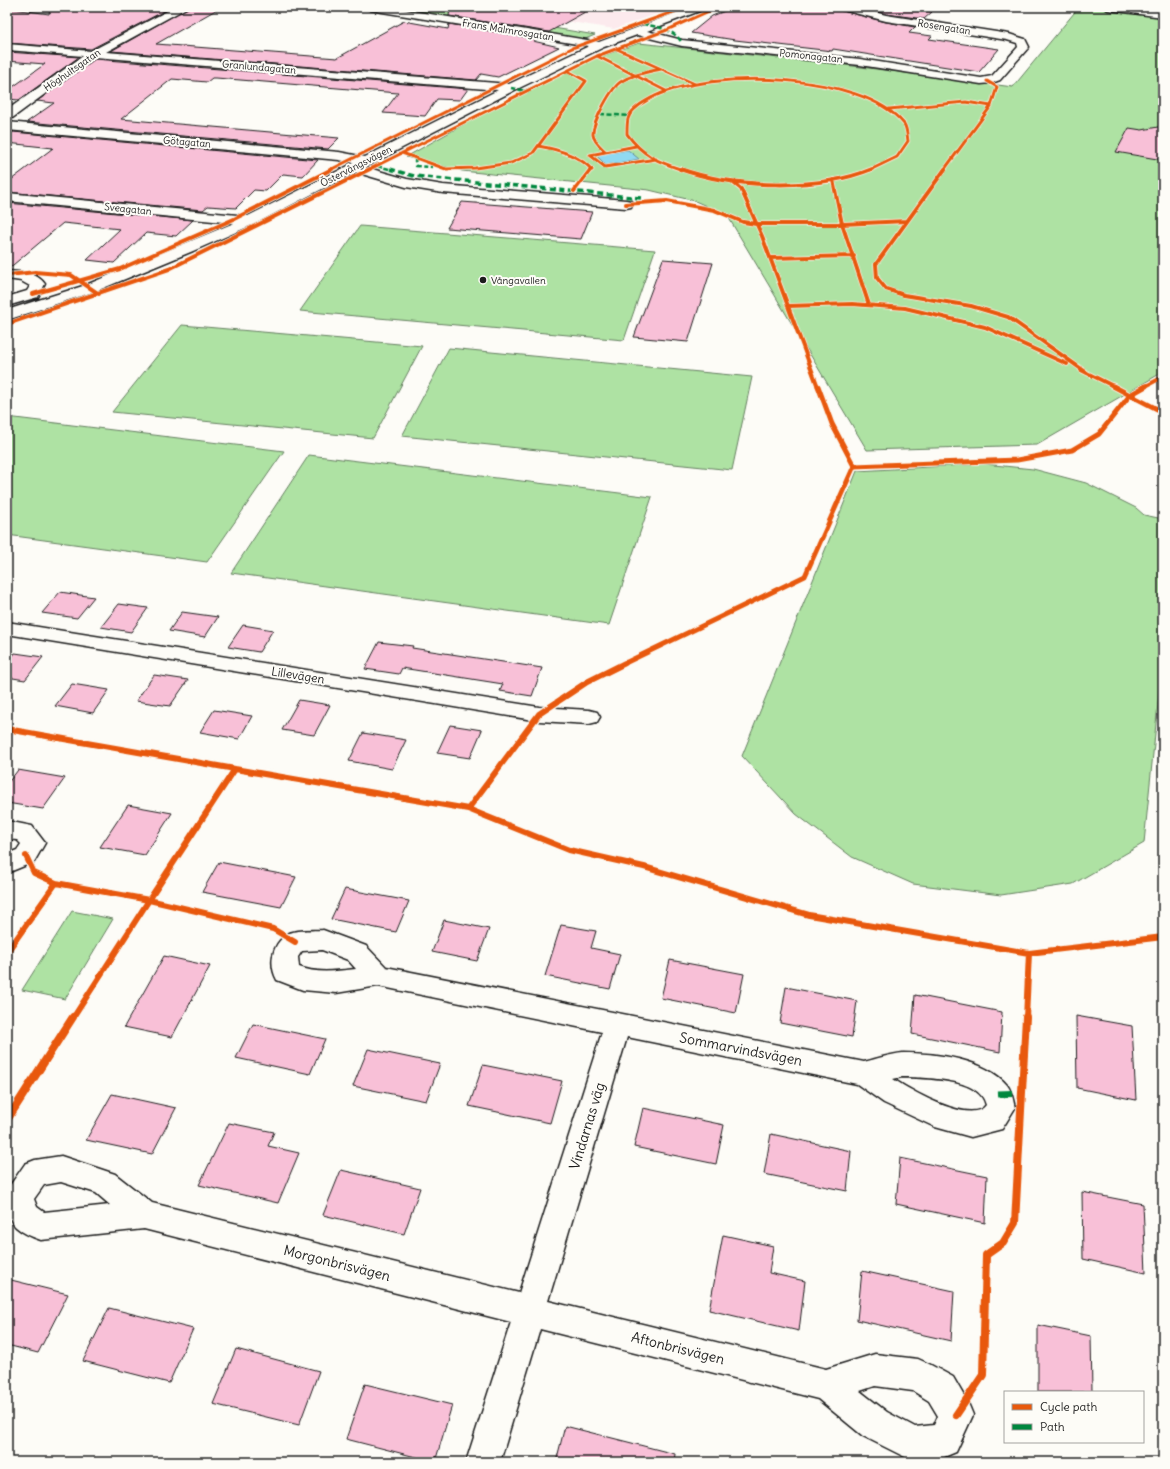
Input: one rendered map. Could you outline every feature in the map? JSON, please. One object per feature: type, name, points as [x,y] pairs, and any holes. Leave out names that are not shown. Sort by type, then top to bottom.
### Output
[{"type":"street","name":"Höghultsgatan","points":[[7,116],[93,54],[183,7]]},
{"type":"street","name":"Frans Malmrosgatan","points":[[370,7],[600,45]]},
{"type":"street","name":"Östervångsvägen","points":[[7,315],[91,288],[249,221],[511,88],[600,45],[701,7]]},
{"type":"street","name":"Rosengatan","points":[[843,7],[886,18],[1009,37],[1021,41],[1024,47],[996,78],[987,81]]},
{"type":"street","points":[[1108,7],[1163,14]]},
{"type":"street","name":"Pomonagatan","points":[[634,31],[682,43],[860,62],[987,81]]},
{"type":"street","points":[[592,32],[621,36]]},
{"type":"street","name":"Granlundagatan","points":[[7,47],[511,88]]},
{"type":"street","name":"Götagatan","points":[[7,126],[339,156],[367,161]]},
{"type":"street","points":[[353,168],[406,182],[443,189],[626,204]]},
{"type":"street","name":"Sveagatan","points":[[7,197],[249,221]]},
{"type":"street","points":[[7,275],[25,277],[38,284],[33,294],[7,303]]},
{"type":"street","name":"Lillevägen","points":[[7,628],[539,714],[589,716]]},
{"type":"street","points":[[7,830],[24,832],[33,843],[26,856],[7,864]]},
{"type":"street","points":[[378,976],[618,1024]]},
{"type":"street","name":"Sommarvindsvägen","points":[[618,1024],[864,1074]]},
{"type":"street","name":"Vindarnas väg","points":[[483,1462],[618,1024]]},
{"type":"street","name":"Morgonbrisvägen","points":[[144,1215],[530,1311]]},
{"type":"street","name":"Aftonbrisvägen","points":[[530,1311],[826,1385]]},
{"type":"shaded area","points":[[479,7],[677,7],[614,29]]},
{"type":"green space","points":[[391,7],[430,7],[595,35],[583,40]]},
{"type":"green space","points":[[1079,7],[1091,7],[1163,16],[1163,372],[1037,445],[867,450],[727,215],[695,201],[649,190],[462,171],[406,157],[524,90],[599,57],[639,43],[853,66],[1013,87]]},
{"type":"green space","name":"Vångavallen","points":[[360,226],[655,250],[624,340],[300,311]]},
{"type":"green space","points":[[182,325],[422,346],[373,438],[112,412]]},
{"type":"green space","points":[[449,348],[752,377],[732,470],[402,436]]},
{"type":"green space","points":[[7,417],[284,451],[207,562],[7,535]]},
{"type":"green space","points":[[309,455],[652,497],[609,625],[231,573]]},
{"type":"green space","points":[[984,464],[1033,469],[1086,483],[1136,508],[1144,515],[1163,519],[1163,654],[1144,843],[1073,884],[1001,895],[913,884],[852,857],[796,814],[742,756],[857,471]]},
{"type":"green space","points":[[72,911],[113,919],[65,999],[22,990]]},
{"type":"water","points":[[628,150],[639,159],[606,165],[596,155]]},
{"type":"building","points":[[50,7],[172,7],[91,49],[7,43],[7,8],[49,14]]},
{"type":"building","points":[[189,7],[221,7],[156,44],[337,58],[404,21],[448,29],[449,24],[537,39],[533,41],[559,47],[498,77],[481,74],[476,80],[111,51]]},
{"type":"building","points":[[450,7],[594,7],[549,32],[449,16]]},
{"type":"building","points":[[735,7],[837,7],[839,10],[886,22],[915,27],[909,33],[932,36],[929,39],[999,49],[979,72],[833,49],[832,51],[735,40],[691,33],[712,16]]},
{"type":"building","points":[[861,7],[902,7],[932,12],[924,19],[886,14]]},
{"type":"building","points":[[7,52],[79,57],[19,100],[7,99],[7,91],[45,64],[7,61]]},
{"type":"building","points":[[95,59],[468,89],[460,100],[437,99],[425,116],[383,113],[398,93],[216,78],[212,78],[207,82],[172,79],[121,119],[339,138],[328,149],[27,122],[54,103],[37,101]]},
{"type":"building","points":[[1163,126],[1163,160],[1116,152],[1129,128],[1142,130]]},
{"type":"building","points":[[13,132],[318,160],[303,176],[283,174],[266,191],[254,190],[236,208],[208,206],[203,210],[7,192],[7,183],[53,148],[7,143],[7,137]]},
{"type":"building","points":[[462,202],[592,212],[581,239],[447,228]]},
{"type":"building","points":[[7,203],[193,220],[176,236],[146,233],[114,263],[87,260],[120,229],[63,223],[7,270]]},
{"type":"building","points":[[663,259],[713,263],[688,342],[634,337]]},
{"type":"building","points":[[60,592],[94,597],[77,618],[42,613]]},
{"type":"building","points":[[119,604],[148,608],[131,632],[101,627]]},
{"type":"building","points":[[182,612],[218,617],[205,637],[169,631]]},
{"type":"building","points":[[243,625],[273,630],[259,652],[228,647]]},
{"type":"building","points":[[379,642],[413,646],[412,648],[542,668],[532,696],[500,691],[503,684],[402,668],[399,674],[365,669]]},
{"type":"building","points":[[15,653],[43,657],[25,680],[7,677],[7,663]]},
{"type":"building","points":[[154,675],[188,680],[170,706],[136,701]]},
{"type":"building","points":[[72,684],[109,690],[93,713],[55,706]]},
{"type":"building","points":[[299,700],[330,705],[314,735],[282,730]]},
{"type":"building","points":[[214,710],[252,716],[239,739],[200,732]]},
{"type":"building","points":[[450,725],[482,730],[470,758],[437,753]]},
{"type":"building","points":[[363,733],[406,740],[392,769],[349,761]]},
{"type":"building","points":[[18,770],[65,778],[43,809],[7,803],[7,784]]},
{"type":"building","points":[[128,805],[172,813],[145,855],[100,847]]},
{"type":"building","points":[[219,862],[296,877],[281,907],[202,892]]},
{"type":"building","points":[[345,889],[409,901],[396,932],[331,919]]},
{"type":"building","points":[[444,920],[489,929],[477,961],[432,952]]},
{"type":"building","points":[[561,925],[596,931],[591,948],[620,954],[610,989],[545,976]]},
{"type":"building","points":[[164,956],[210,966],[172,1037],[124,1027]]},
{"type":"building","points":[[670,960],[744,974],[736,1013],[661,998]]},
{"type":"building","points":[[786,987],[857,1001],[852,1037],[780,1023]]},
{"type":"building","points":[[915,995],[1002,1012],[1000,1052],[912,1034]]},
{"type":"building","points":[[1076,1016],[1132,1026],[1136,1100],[1077,1088]]},
{"type":"building","points":[[253,1024],[325,1039],[310,1074],[236,1058]]},
{"type":"building","points":[[368,1049],[440,1064],[426,1101],[353,1086]]},
{"type":"building","points":[[483,1065],[562,1081],[550,1123],[469,1106]]},
{"type":"building","points":[[112,1094],[176,1108],[152,1154],[86,1140]]},
{"type":"building","points":[[643,1108],[724,1125],[716,1164],[634,1147]]},
{"type":"building","points":[[229,1123],[274,1132],[268,1146],[299,1153],[278,1203],[199,1185]]},
{"type":"building","points":[[771,1134],[851,1151],[847,1191],[764,1174]]},
{"type":"building","points":[[900,1158],[987,1176],[985,1223],[896,1204]]},
{"type":"building","points":[[341,1170],[420,1188],[404,1234],[323,1215]]},
{"type":"building","points":[[1082,1192],[1143,1204],[1146,1273],[1083,1259]]},
{"type":"building","points":[[723,1235],[773,1246],[769,1273],[805,1281],[799,1331],[709,1310]]},
{"type":"building","points":[[862,1271],[954,1291],[951,1341],[857,1320]]},
{"type":"building","points":[[7,1279],[68,1294],[38,1353],[7,1345]]},
{"type":"building","points":[[109,1308],[193,1329],[169,1383],[83,1361]]},
{"type":"building","points":[[1038,1325],[1091,1336],[1092,1391],[1038,1391]]},
{"type":"building","points":[[236,1349],[319,1371],[299,1425],[213,1404]]},
{"type":"building","points":[[365,1384],[452,1405],[435,1462],[346,1439]]},
{"type":"building","points":[[565,1426],[675,1454],[674,1462],[556,1462]]},
{"type":"marked path","points":[[643,24],[670,32],[679,38],[682,43]]},
{"type":"marked path","points":[[511,88],[526,91]]},
{"type":"marked path","points":[[600,114],[630,116]]},
{"type":"marked path","points":[[418,159],[415,161],[416,166],[432,167]]},
{"type":"marked path","points":[[377,166],[414,176],[641,198]]},
{"type":"marked path","points":[[998,1094],[1021,1093]]},
{"type":"cycle path","points":[[33,294],[120,269],[234,219],[572,48],[687,7]]},
{"type":"cycle path","points":[[7,324],[169,269],[597,56],[667,30],[718,7]]},
{"type":"cycle path","points":[[617,49],[695,84]]},
{"type":"cycle path","points":[[597,56],[666,91]]},
{"type":"cycle path","points":[[606,152],[595,140],[593,131],[614,87],[626,78],[661,69]]},
{"type":"cycle path","points":[[402,153],[446,169],[475,168],[511,163],[533,153],[586,81],[568,71]]},
{"type":"cycle path","points":[[736,79],[802,83],[826,86],[850,92],[871,100],[890,110],[904,124],[908,141],[897,157],[870,170],[840,179],[804,183],[767,184],[730,181],[695,174],[664,164],[640,150],[627,134],[628,118],[641,103],[666,91],[695,84],[736,79]]},
{"type":"cycle path","points":[[987,81],[997,87],[991,106],[876,264],[877,278],[886,289],[904,295],[971,306],[1008,317],[1087,373]]},
{"type":"cycle path","points":[[889,109],[966,102],[991,106]]},
{"type":"cycle path","points":[[538,146],[554,149],[573,156],[592,170],[574,191]]},
{"type":"cycle path","points":[[636,146],[590,155],[605,167],[656,159]]},
{"type":"cycle path","points":[[833,180],[842,224],[869,305]]},
{"type":"cycle path","points":[[468,809],[539,714],[587,682],[805,576],[854,466],[832,424],[762,236],[741,189],[731,181]]},
{"type":"cycle path","points":[[626,204],[667,201],[714,210],[743,222],[756,224],[842,224],[907,221]]},
{"type":"cycle path","points":[[770,258],[854,256]]},
{"type":"cycle path","points":[[9,275],[35,272],[71,275],[99,294]]},
{"type":"cycle path","points":[[788,306],[852,304],[905,308],[985,327],[1067,364]]},
{"type":"cycle path","points":[[1081,370],[1130,395],[1163,377]]},
{"type":"cycle path","points":[[854,466],[1017,460],[1072,450],[1099,434],[1130,395],[1163,412]]},
{"type":"cycle path","points":[[7,729],[235,769]]},
{"type":"cycle path","points":[[295,942],[273,929],[149,900],[235,769],[468,809],[569,850],[644,867],[809,915],[1029,953],[1163,937]]},
{"type":"cycle path","points":[[7,1120],[149,900],[56,883],[34,873],[26,856]]},
{"type":"cycle path","points":[[7,952],[56,883]]},
{"type":"cycle path","points":[[956,1415],[983,1375],[986,1255],[1003,1243],[1015,1223],[1029,953]]},
{"type":"place","name":"Vångavallen","points":[[483,280]]}]
